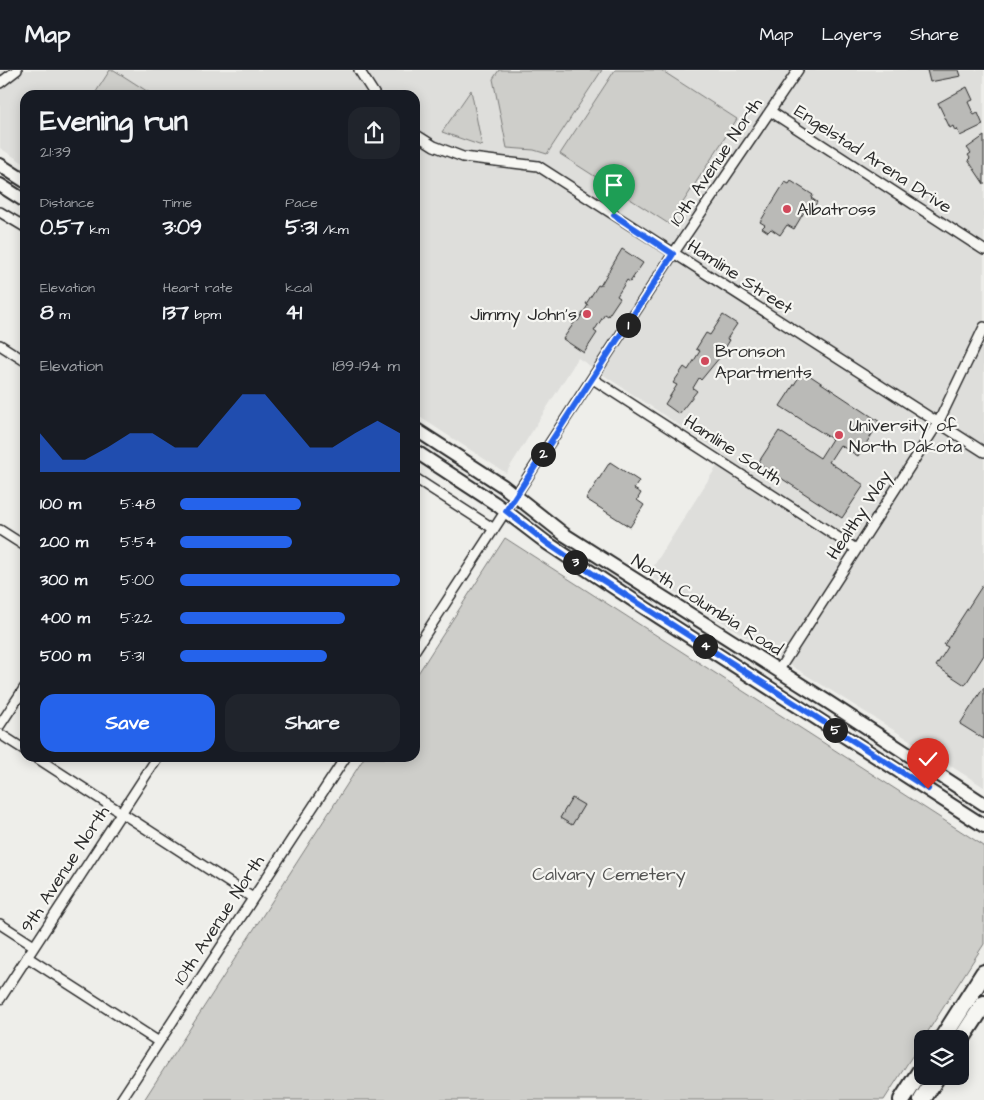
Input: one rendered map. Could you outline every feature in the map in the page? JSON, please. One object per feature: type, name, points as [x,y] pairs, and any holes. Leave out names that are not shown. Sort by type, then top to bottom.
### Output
[{"type":"highway","points":[[948,1030],[984,973]]},
{"type":"highway","points":[[967,1030],[984,1004]]},
{"type":"highway","points":[[902,1100],[914,1081]]},
{"type":"highway","points":[[922,1100],[931,1085]]},
{"type":"main road","points":[[0,166],[20,178]]},
{"type":"main road","points":[[0,185],[20,198]]},
{"type":"main road","name":"North Columbia Road","points":[[420,432],[516,496],[564,535],[828,702],[984,804]]},
{"type":"main road","name":"North Columbia Road","points":[[420,454],[506,511],[547,543],[984,826]]},
{"type":"street","points":[[0,82],[17,70]]},
{"type":"street","points":[[359,70],[372,90]]},
{"type":"street","name":"10th Avenue North","points":[[420,642],[673,254],[798,70]]},
{"type":"street","name":"Engelstad Arena Drive","points":[[770,111],[984,250]]},
{"type":"street","name":"Hamline Street","points":[[420,137],[434,146],[464,157],[538,166],[984,452]]},
{"type":"street","points":[[0,212],[20,225]]},
{"type":"street","name":"Healthy Way","points":[[782,665],[938,423],[984,327]]},
{"type":"street","points":[[0,345],[20,358]]},
{"type":"street","name":"Hamline South","points":[[593,379],[856,548]]},
{"type":"street","points":[[420,481],[494,529]]},
{"type":"street","points":[[0,530],[20,543]]},
{"type":"street","points":[[0,725],[20,695]]},
{"type":"street","points":[[0,734],[20,747]]},
{"type":"street","points":[[43,762],[253,898]]},
{"type":"street","name":"9th Avenue North","points":[[0,999],[154,762]]},
{"type":"street","name":"10th Avenue North","points":[[121,1100],[341,762]]},
{"type":"street","points":[[0,924],[34,946]]},
{"type":"street","points":[[27,957],[159,1042]]},
{"type":"shaded area","name":"University of North Dakota","points":[[0,70],[984,70],[984,787],[648,575],[724,455],[578,358],[506,473],[420,417],[420,90],[20,90],[20,161],[0,148]]},
{"type":"green space","points":[[110,70],[114,70],[145,90],[97,90]]},
{"type":"green space","points":[[499,70],[602,70],[547,154],[534,150],[507,148],[493,79]]},
{"type":"green space","points":[[615,70],[661,70],[737,119],[669,224],[560,154]]},
{"type":"green space","points":[[471,90],[482,146],[442,132]]},
{"type":"green space","name":"Calvary Cemetery","points":[[505,538],[984,846],[984,944],[929,1030],[914,1030],[914,1053],[884,1100],[144,1100],[361,762],[420,762],[420,670]]},
{"type":"building","points":[[927,70],[959,70],[961,76],[930,82]]},
{"type":"building","points":[[967,87],[973,100],[968,102],[974,115],[978,113],[983,125],[960,136],[957,129],[955,131],[953,126],[950,128],[938,103]]},
{"type":"building","points":[[984,136],[984,184],[968,160],[970,158],[968,155],[971,153],[967,148]]},
{"type":"building","name":"Albatross","points":[[791,181],[813,195],[811,198],[817,202],[812,210],[807,207],[794,229],[787,225],[780,235],[771,229],[768,232],[762,228],[765,225],[760,222],[785,182],[789,184]]},
{"type":"building","points":[[622,249],[643,263],[630,282],[627,280],[617,296],[620,298],[608,316],[605,314],[594,331],[597,333],[584,353],[563,339],[576,320],[578,321],[588,305],[586,304],[598,285],[600,286]]},
{"type":"building","name":"Bronson Apartments","points":[[723,315],[737,324],[727,339],[730,340],[724,350],[719,347],[715,353],[720,357],[701,380],[699,378],[693,388],[697,391],[679,414],[665,404],[677,385],[673,383],[684,367],[688,370],[700,351],[696,349],[706,333],[710,335]]},
{"type":"building","points":[[803,371],[880,422],[858,456],[840,445],[829,462],[864,485],[842,518],[758,463],[779,431],[820,458],[832,439],[780,406]]},
{"type":"building","points":[[610,462],[639,481],[634,489],[641,493],[637,500],[644,505],[630,527],[586,499]]},
{"type":"building","points":[[984,583],[984,655],[965,685],[936,666],[948,647],[944,645]]},
{"type":"building","points":[[984,687],[984,739],[960,724]]},
{"type":"building","points":[[572,798],[584,805],[572,825],[560,818]]},
{"type":"place","name":"Albatross","points":[[787,209]]},
{"type":"place","name":"Jimmy John's","points":[[587,314]]},
{"type":"place","name":"Bronson Apartments","points":[[705,361]]},
{"type":"place","name":"University of North Dakota","points":[[839,435]]},
{"type":"route","points":[[614,215],[673,254],[506,511],[547,543],[596,576],[928,789]]}]
